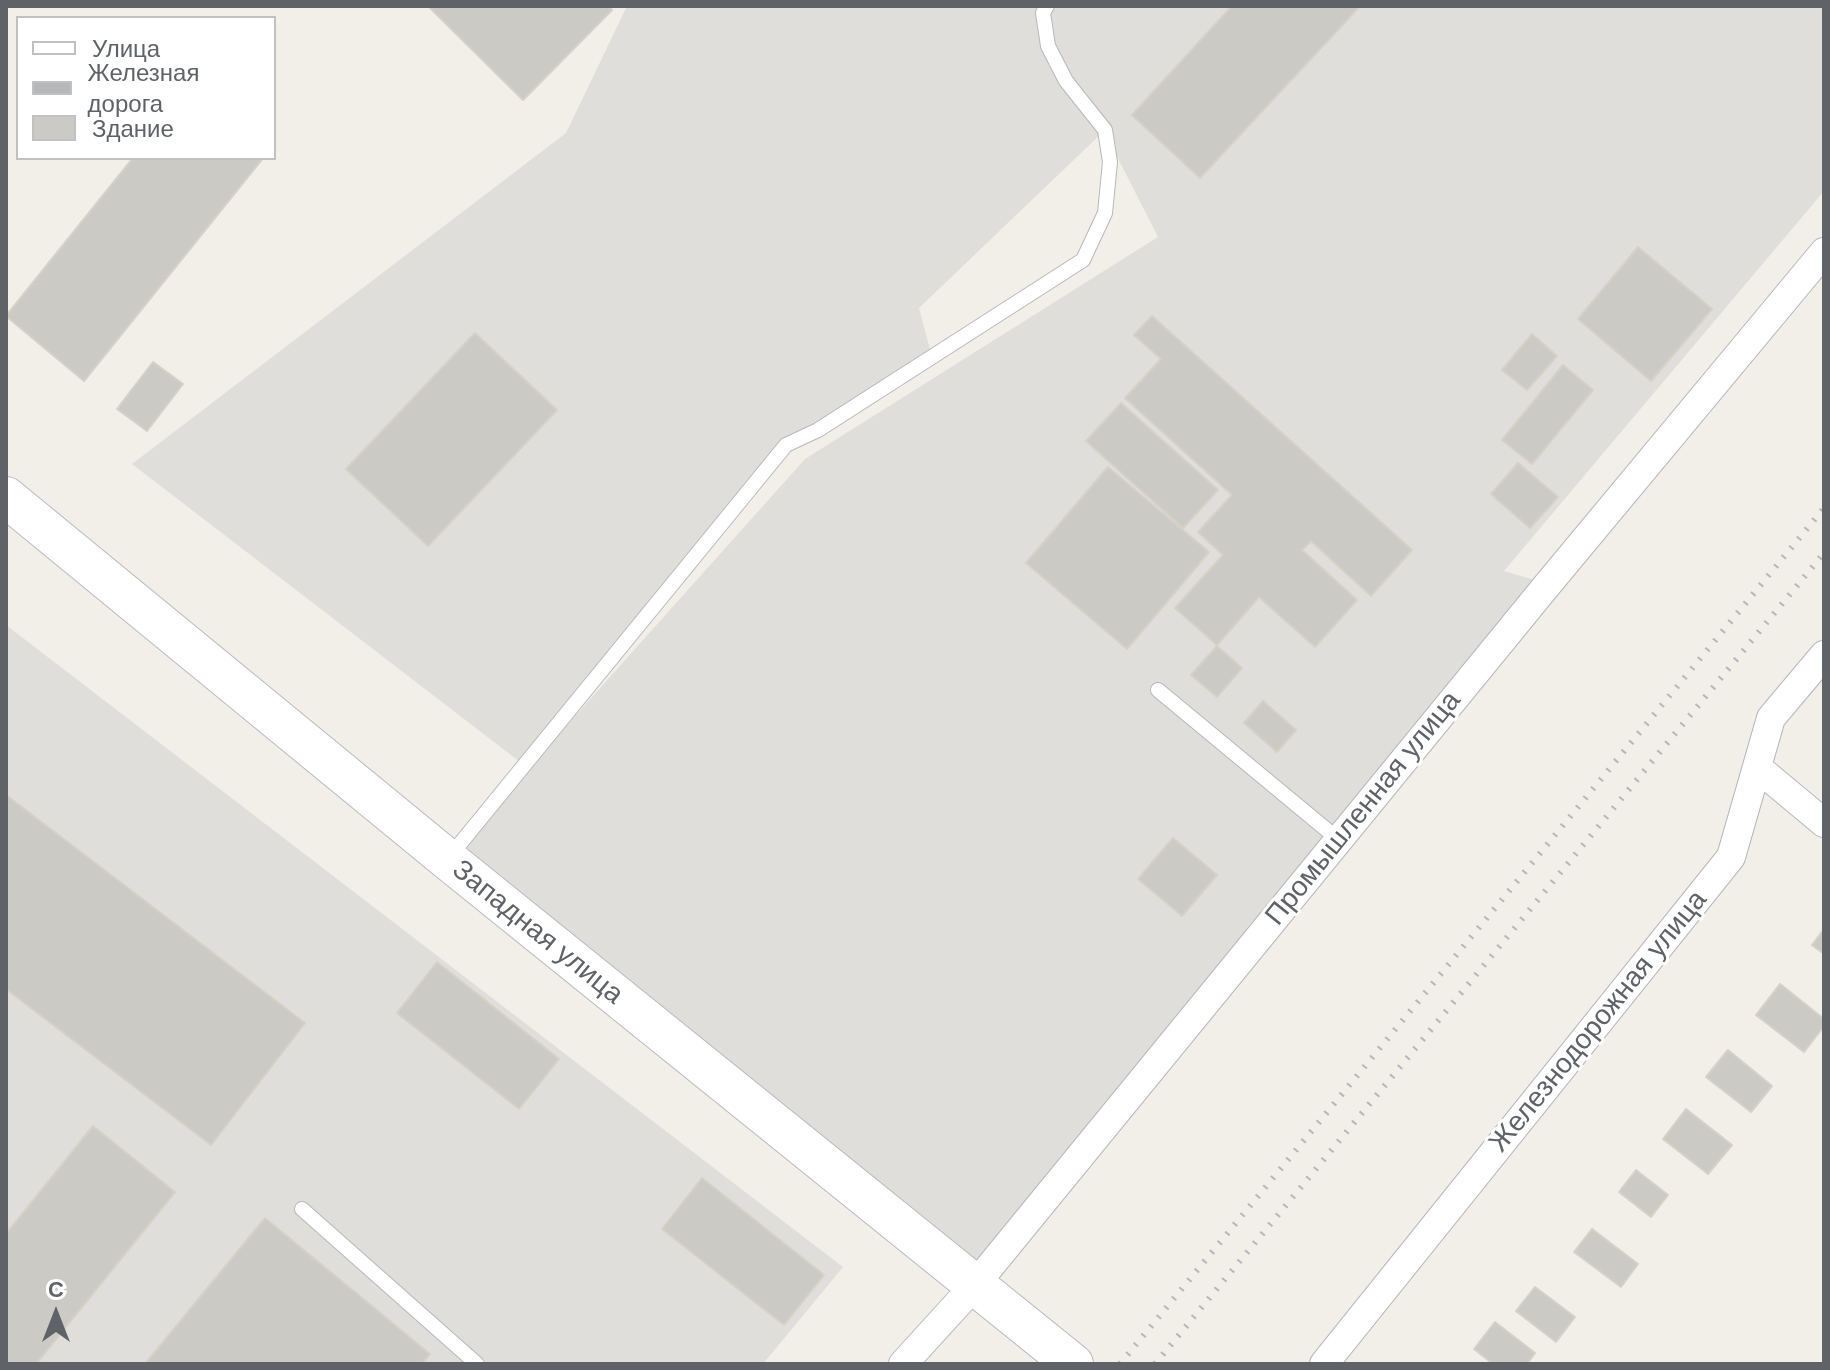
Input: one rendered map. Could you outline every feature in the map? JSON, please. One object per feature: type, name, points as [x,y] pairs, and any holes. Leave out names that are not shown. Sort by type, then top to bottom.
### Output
[{"type":"main road","name":"Западная улица","points":[[6,497],[447,859],[1073,1364]]},
{"type":"street","name":"Промышленная улица","points":[[903,1364],[974,1286],[1824,252]]},
{"type":"street","name":"Железнодорожная улица","points":[[1324,1364],[1731,857],[1771,718],[1824,655]]},
{"type":"street","points":[[1758,768],[1824,823]]},
{"type":"lane","points":[[447,859],[786,445],[818,430],[1083,260],[1105,213],[1110,162],[1105,130],[1066,81],[1048,46],[1043,13],[1047,6]]},
{"type":"lane","points":[[1158,690],[1339,840]]},
{"type":"lane","points":[[302,1209],[477,1364]]},
{"type":"shaded area","points":[[627,6],[1824,6],[1824,191],[1504,571],[1548,584],[974,1286],[447,859],[805,459],[1158,237],[1104,131],[919,308],[932,357],[786,445],[524,765],[132,464],[566,133]]},
{"type":"shaded area","points":[[6,625],[843,1267],[763,1364],[6,1364]]},
{"type":"building","points":[[428,6],[608,6],[612,10],[523,100]]},
{"type":"building","points":[[1232,6],[1360,6],[1200,178],[1132,115]]},
{"type":"building","points":[[131,160],[261,160],[84,381],[6,316]]},
{"type":"building","points":[[1638,247],[1712,309],[1651,381],[1578,319]]},
{"type":"building","points":[[1152,316],[1412,550],[1371,596],[1311,541],[1302,550],[1357,600],[1315,647],[1259,597],[1217,645],[1175,608],[1223,555],[1198,532],[1232,495],[1125,398],[1161,359],[1134,335]]},
{"type":"building","points":[[475,333],[557,410],[428,546],[346,469]]},
{"type":"building","points":[[1532,334],[1557,356],[1527,390],[1502,370]]},
{"type":"building","points":[[153,362],[183,384],[147,431],[117,409]]},
{"type":"building","points":[[1563,365],[1593,390],[1532,464],[1502,440]]},
{"type":"building","points":[[1121,403],[1218,490],[1183,528],[1086,441]]},
{"type":"building","points":[[1518,463],[1558,497],[1530,528],[1491,494]]},
{"type":"building","points":[[1108,467],[1209,552],[1127,649],[1026,563]]},
{"type":"building","points":[[1217,646],[1242,668],[1217,697],[1191,675]]},
{"type":"building","points":[[1263,701],[1296,730],[1277,752],[1244,723]]},
{"type":"building","points":[[6,795],[305,1023],[211,1145],[6,989]]},
{"type":"building","points":[[1173,838],[1217,875],[1182,916],[1138,879]]},
{"type":"building","points":[[1824,929],[1824,954],[1812,945]]},
{"type":"building","points":[[437,962],[559,1059],[519,1109],[397,1013]]},
{"type":"building","points":[[1780,984],[1824,1019],[1824,1026],[1804,1052],[1756,1015]]},
{"type":"building","points":[[1728,1050],[1772,1086],[1751,1112],[1706,1077]]},
{"type":"building","points":[[1686,1109],[1732,1145],[1708,1174],[1663,1139]]},
{"type":"building","points":[[93,1126],[175,1192],[36,1364],[6,1364],[6,1234]]},
{"type":"building","points":[[1636,1170],[1668,1195],[1651,1217],[1619,1192]]},
{"type":"building","points":[[702,1178],[824,1275],[784,1325],[662,1229]]},
{"type":"building","points":[[265,1218],[430,1354],[422,1364],[145,1364]]},
{"type":"building","points":[[1592,1229],[1638,1264],[1621,1287],[1574,1252]]},
{"type":"building","points":[[1535,1287],[1575,1317],[1556,1342],[1516,1311]]},
{"type":"building","points":[[1495,1322],[1535,1353],[1527,1364],[1493,1364],[1474,1349]]},
{"type":"railway","points":[[1120,1364],[1824,508]]},
{"type":"railway","points":[[1155,1364],[1824,553]]}]
